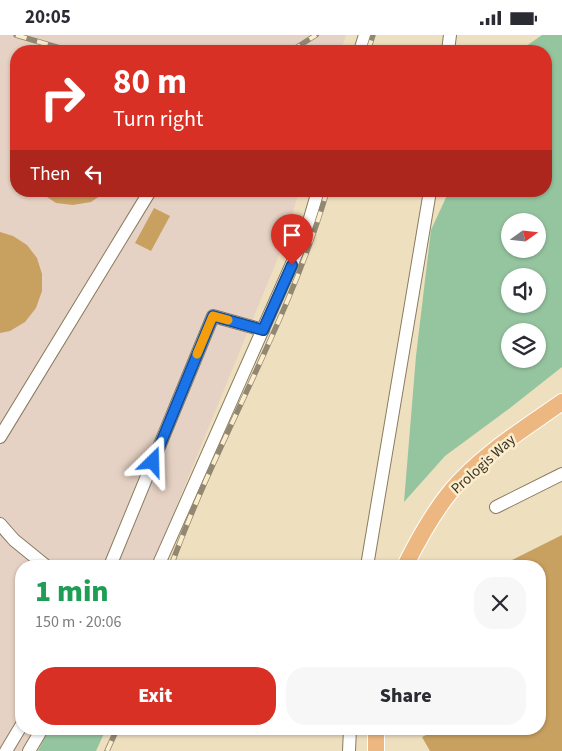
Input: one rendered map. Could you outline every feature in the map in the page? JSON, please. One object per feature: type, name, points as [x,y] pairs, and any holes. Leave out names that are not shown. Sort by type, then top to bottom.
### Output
[{"type":"main road","name":"Prologis Way","points":[[408,560],[423,531],[452,491],[511,438],[562,402]]},
{"type":"main road","points":[[376,735],[376,751]]},
{"type":"lane","points":[[0,437],[146,197]]},
{"type":"lane","points":[[161,560],[306,232],[316,197]]},
{"type":"lane","points":[[367,560],[429,197]]},
{"type":"lane","points":[[112,560],[213,316],[263,330]]},
{"type":"lane","points":[[496,507],[562,474]]},
{"type":"lane","points":[[0,524],[14,540],[39,560]]},
{"type":"lane","points":[[6,751],[16,735]]},
{"type":"lane","points":[[29,751],[38,735]]},
{"type":"lane","points":[[349,751],[350,735]]},
{"type":"shaded area","points":[[0,35],[346,35],[343,45],[10,45],[10,197],[297,197],[282,248],[154,560],[15,560],[15,735],[46,735],[38,751],[0,751]]},
{"type":"green space","points":[[542,35],[562,35],[562,367],[445,456],[404,502],[416,356],[431,230],[446,197],[552,197],[552,45],[528,45]]},
{"type":"green space","points":[[46,735],[103,735],[96,751],[38,751]]},
{"type":"building","points":[[47,197],[98,197],[91,202],[73,205],[56,203]]},
{"type":"building","points":[[154,208],[170,216],[151,251],[135,243]]},
{"type":"building","points":[[0,232],[13,236],[27,245],[37,258],[42,274],[42,291],[36,308],[25,322],[10,331],[0,333]]},
{"type":"building","points":[[562,535],[562,751],[430,751],[422,737],[426,735],[546,735],[546,560],[512,560]]},
{"type":"railway","points":[[16,35],[50,45]]},
{"type":"railway","points":[[300,45],[316,35]]},
{"type":"railway","points":[[370,45],[373,35]]},
{"type":"railway","points":[[173,560],[209,472],[293,287],[325,197]]},
{"type":"railway","points":[[107,751],[114,735]]},
{"type":"slow traffic","points":[[197,354],[213,316],[228,320]]},
{"type":"route","points":[[153,462],[213,316],[263,330],[292,265]]}]
